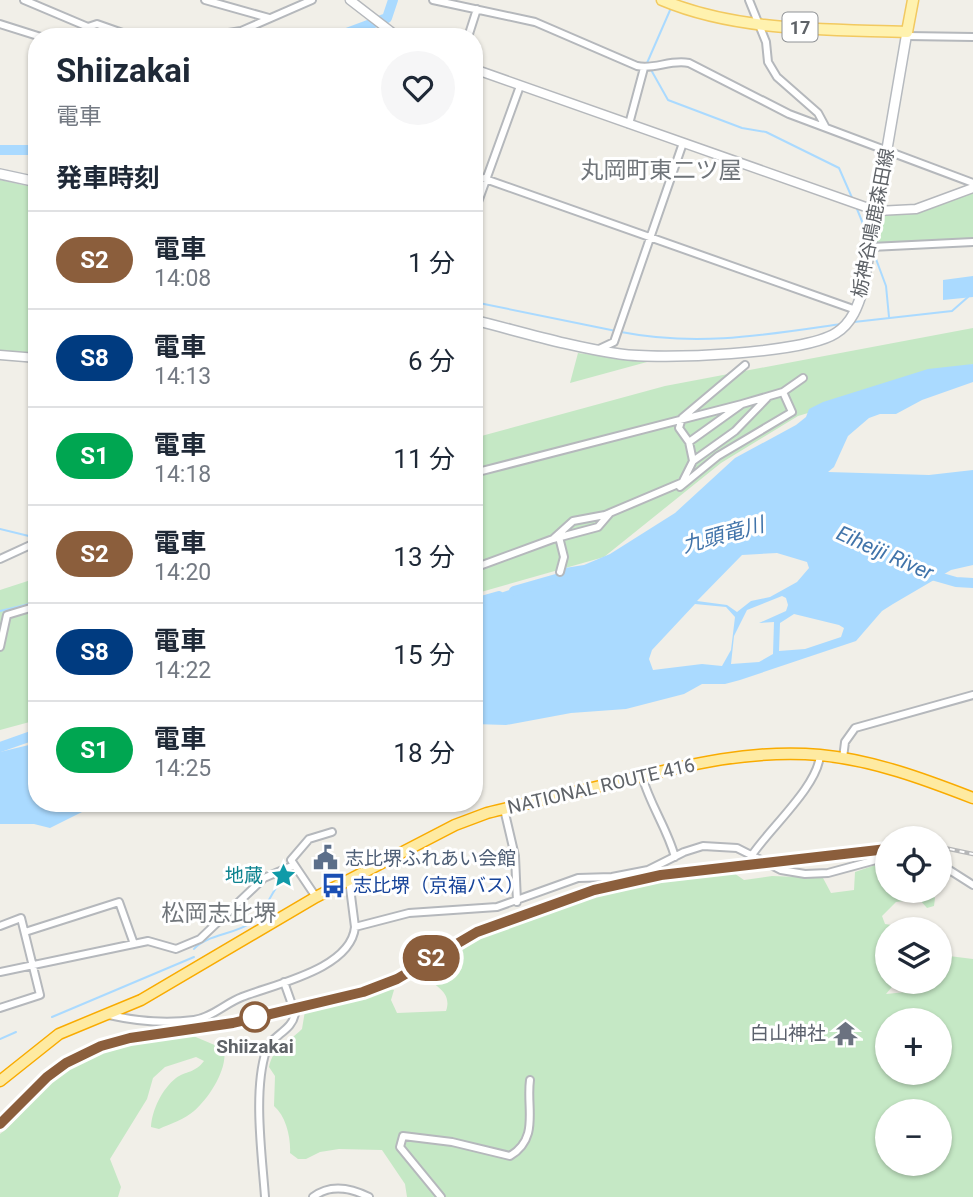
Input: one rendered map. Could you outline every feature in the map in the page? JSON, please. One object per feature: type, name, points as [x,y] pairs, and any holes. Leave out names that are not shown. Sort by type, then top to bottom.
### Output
[{"type":"highway","name":"NATIONAL ROUTE 416","points":[[0,1081],[60,1034],[109,1015],[169,985],[316,897],[455,825],[504,809],[731,757],[820,755],[842,758],[903,773],[973,798]]},
{"type":"main road","name":"17","points":[[662,0],[706,15],[757,23],[907,34]]},
{"type":"main road","points":[[907,34],[913,0]]},
{"type":"main road","name":"栃神谷鳴鹿森田線","points":[[483,322],[597,350],[645,356],[712,355],[809,343],[839,332],[854,314],[872,247],[907,34]]},
{"type":"main road","points":[[0,174],[28,180]]},
{"type":"street","points":[[24,0],[88,27],[97,24],[108,28]]},
{"type":"street","points":[[205,0],[269,18]]},
{"type":"street","points":[[246,28],[312,0]]},
{"type":"street","points":[[350,0],[386,28]]},
{"type":"street","points":[[433,0],[536,22],[645,68],[671,62],[689,63],[789,114],[825,126],[856,142],[973,183]]},
{"type":"street","points":[[749,0],[766,42],[768,62],[777,77],[818,113],[825,126]]},
{"type":"street","points":[[471,28],[478,9]]},
{"type":"street","points":[[0,24],[28,33]]},
{"type":"street","points":[[907,34],[973,37]]},
{"type":"street","points":[[629,124],[645,68]]},
{"type":"street","points":[[483,72],[877,211],[915,209],[973,188]]},
{"type":"street","points":[[483,188],[520,86]]},
{"type":"street","points":[[597,350],[614,342],[683,143]]},
{"type":"street","points":[[483,178],[854,314]]},
{"type":"street","points":[[872,247],[973,242]]},
{"type":"street","points":[[0,355],[28,357]]},
{"type":"street","points":[[693,461],[688,442],[679,428],[682,418],[745,365]]},
{"type":"street","points":[[483,471],[768,397],[783,392],[803,378]]},
{"type":"street","points":[[768,397],[734,432],[693,461],[680,487],[718,457],[792,412],[783,392]]},
{"type":"street","points":[[688,442],[742,404]]},
{"type":"street","points":[[556,538],[573,522],[610,513],[683,482]]},
{"type":"street","points":[[483,565],[556,538],[598,527],[610,513]]},
{"type":"street","points":[[556,538],[564,557],[560,572]]},
{"type":"street","points":[[0,559],[28,546]]},
{"type":"street","points":[[0,648],[7,615],[28,609]]},
{"type":"street","points":[[842,758],[845,742],[855,728],[973,695]]},
{"type":"street","points":[[752,855],[773,826],[797,801],[820,755]]},
{"type":"street","points":[[642,776],[650,804],[659,815],[675,857]]},
{"type":"street","points":[[504,809],[515,856],[517,902]]},
{"type":"street","points":[[316,897],[291,860],[309,839],[332,832]]},
{"type":"street","points":[[355,927],[400,914],[489,909],[517,902],[578,878],[648,870],[691,849],[713,846],[737,848],[781,870],[816,874],[875,860]]},
{"type":"street","points":[[0,972],[155,941],[176,949],[200,939],[264,878],[294,865]]},
{"type":"street","points":[[952,872],[973,885]]},
{"type":"street","points":[[109,1015],[140,1022],[194,1020],[243,997],[311,972],[337,956],[349,944],[355,927],[349,880]]},
{"type":"street","points":[[25,932],[119,902],[134,944]]},
{"type":"street","points":[[0,926],[21,918],[40,995],[0,1008]]},
{"type":"street","points":[[265,1197],[259,1114],[266,1050],[289,1027],[295,1013],[284,982]]},
{"type":"street","points":[[441,1197],[400,1147],[403,1136],[452,1142],[510,1156],[523,1146],[530,1129],[530,1080]]},
{"type":"street","points":[[313,1197],[326,1190],[341,1188],[369,1197]]},
{"type":"green space","points":[[0,180],[28,186],[28,353],[0,351]]},
{"type":"green space","points":[[973,190],[973,243],[871,247],[877,211],[899,211]]},
{"type":"green space","points":[[973,328],[973,364],[798,416],[721,463],[604,557],[483,591],[483,436],[665,386]]},
{"type":"green space","points":[[578,353],[647,362],[570,383]]},
{"type":"green space","points":[[28,581],[28,722],[0,730],[0,590]]},
{"type":"green space","points":[[875,865],[875,903],[895,903],[882,917],[875,917],[875,994],[952,994],[952,956],[973,959],[973,1197],[407,1197],[405,1184],[382,1150],[339,1149],[320,1152],[306,1159],[298,1159],[290,1153],[287,1128],[282,1115],[274,1106],[275,1076],[269,1067],[278,1050],[302,1029],[305,1011],[390,989],[394,990],[391,1000],[397,1013],[446,1011],[447,998],[444,993],[420,973],[455,951],[530,916],[569,902],[649,882],[731,871],[744,880],[772,876],[823,878],[831,893],[854,890],[855,872]]},
{"type":"green space","points":[[923,903],[934,903],[934,906],[927,908]]},
{"type":"green space","points":[[191,1035],[224,1049],[220,1074],[206,1099],[194,1111],[159,1129],[151,1127],[153,1114],[162,1094],[176,1078],[194,1070],[204,1061],[196,1057],[165,1067],[153,1078],[147,1099],[110,1159],[121,1187],[118,1197],[0,1197],[0,1134],[53,1080],[84,1060],[119,1047]]},
{"type":"water","points":[[973,276],[973,297],[943,300],[943,280]]},
{"type":"water","points":[[973,364],[973,382],[922,400],[896,414],[880,414],[869,418],[848,436],[834,467],[828,472],[929,475],[973,470],[973,565],[951,570],[882,611],[856,641],[740,680],[725,684],[702,684],[684,694],[626,709],[571,713],[506,725],[483,724],[483,602],[489,597],[521,586],[541,586],[565,568],[584,565],[610,554],[675,513],[735,458],[796,425],[806,417],[809,409],[823,402],[928,369]],"holes":[[[777,553],[807,562],[809,568],[797,582],[770,597],[751,601],[737,612],[727,605],[697,601],[742,555]],[[782,596],[786,598],[788,605],[786,611],[759,623],[774,622],[773,654],[759,662],[731,664],[734,636],[747,610]],[[695,604],[726,607],[735,617],[731,650],[722,666],[702,664],[653,670],[649,659],[652,650]],[[794,614],[839,625],[844,628],[841,637],[805,649],[779,651],[780,623]]]},
{"type":"water","points":[[28,745],[28,812],[82,812],[50,828],[34,824],[0,824],[0,752]]},
{"type":"waterway","points":[[360,28],[387,18],[393,0]]},
{"type":"waterway","points":[[647,63],[671,8]]},
{"type":"waterway","points":[[650,68],[668,100],[742,128],[766,132],[839,168],[853,200]]},
{"type":"waterway","points":[[0,150],[28,150]]},
{"type":"waterway","points":[[857,209],[868,236]]},
{"type":"waterway","points":[[873,251],[886,286],[889,317]]},
{"type":"waterway","points":[[854,322],[952,311],[968,297]]},
{"type":"waterway","points":[[483,304],[616,331]]},
{"type":"waterway","points":[[621,332],[677,339],[704,339],[841,324]]},
{"type":"waterway","points":[[0,529],[28,536]]},
{"type":"waterway","name":"Eiheiji River","points":[[928,574],[956,582],[973,583]]},
{"type":"waterway","name":"九頭竜川","points":[[514,591],[563,577]]},
{"type":"waterway","name":"九頭竜川","points":[[483,600],[499,596]]},
{"type":"waterway","points":[[0,611],[28,604]]},
{"type":"waterway","name":"九頭竜川","points":[[0,747],[28,737]]},
{"type":"waterway","points":[[194,949],[199,944],[252,922],[281,881],[293,871]]},
{"type":"waterway","points":[[52,1017],[194,957]]},
{"type":"waterway","points":[[0,1039],[16,1032]]},
{"type":"railway","points":[[0,1124],[47,1077],[66,1063],[101,1047],[130,1039],[233,1023],[364,992],[397,979],[477,932],[594,890],[661,875],[875,850]]},
{"type":"railway","points":[[952,850],[973,854]]},
{"type":"train","name":"S2","points":[[0,1124],[47,1077],[66,1063],[101,1046],[130,1038],[233,1023],[363,992],[397,979],[477,932],[594,890],[623,881],[661,875],[875,850]]},
{"type":"place","name":"志比堺ふれあい会館","points":[[325,858]]},
{"type":"place","name":"地蔵","points":[[283,875]]},
{"type":"place","name":"志比堺（京福バス）","points":[[333,885]]},
{"type":"place","name":"Shiizakai","points":[[255,1017]]},
{"type":"place","name":"白山神社","points":[[846,1033]]},
{"type":"district","name":"丸岡町東二ツ屋","points":[[661,170]]},
{"type":"district","name":"松岡志比堺","points":[[219,913]]}]
